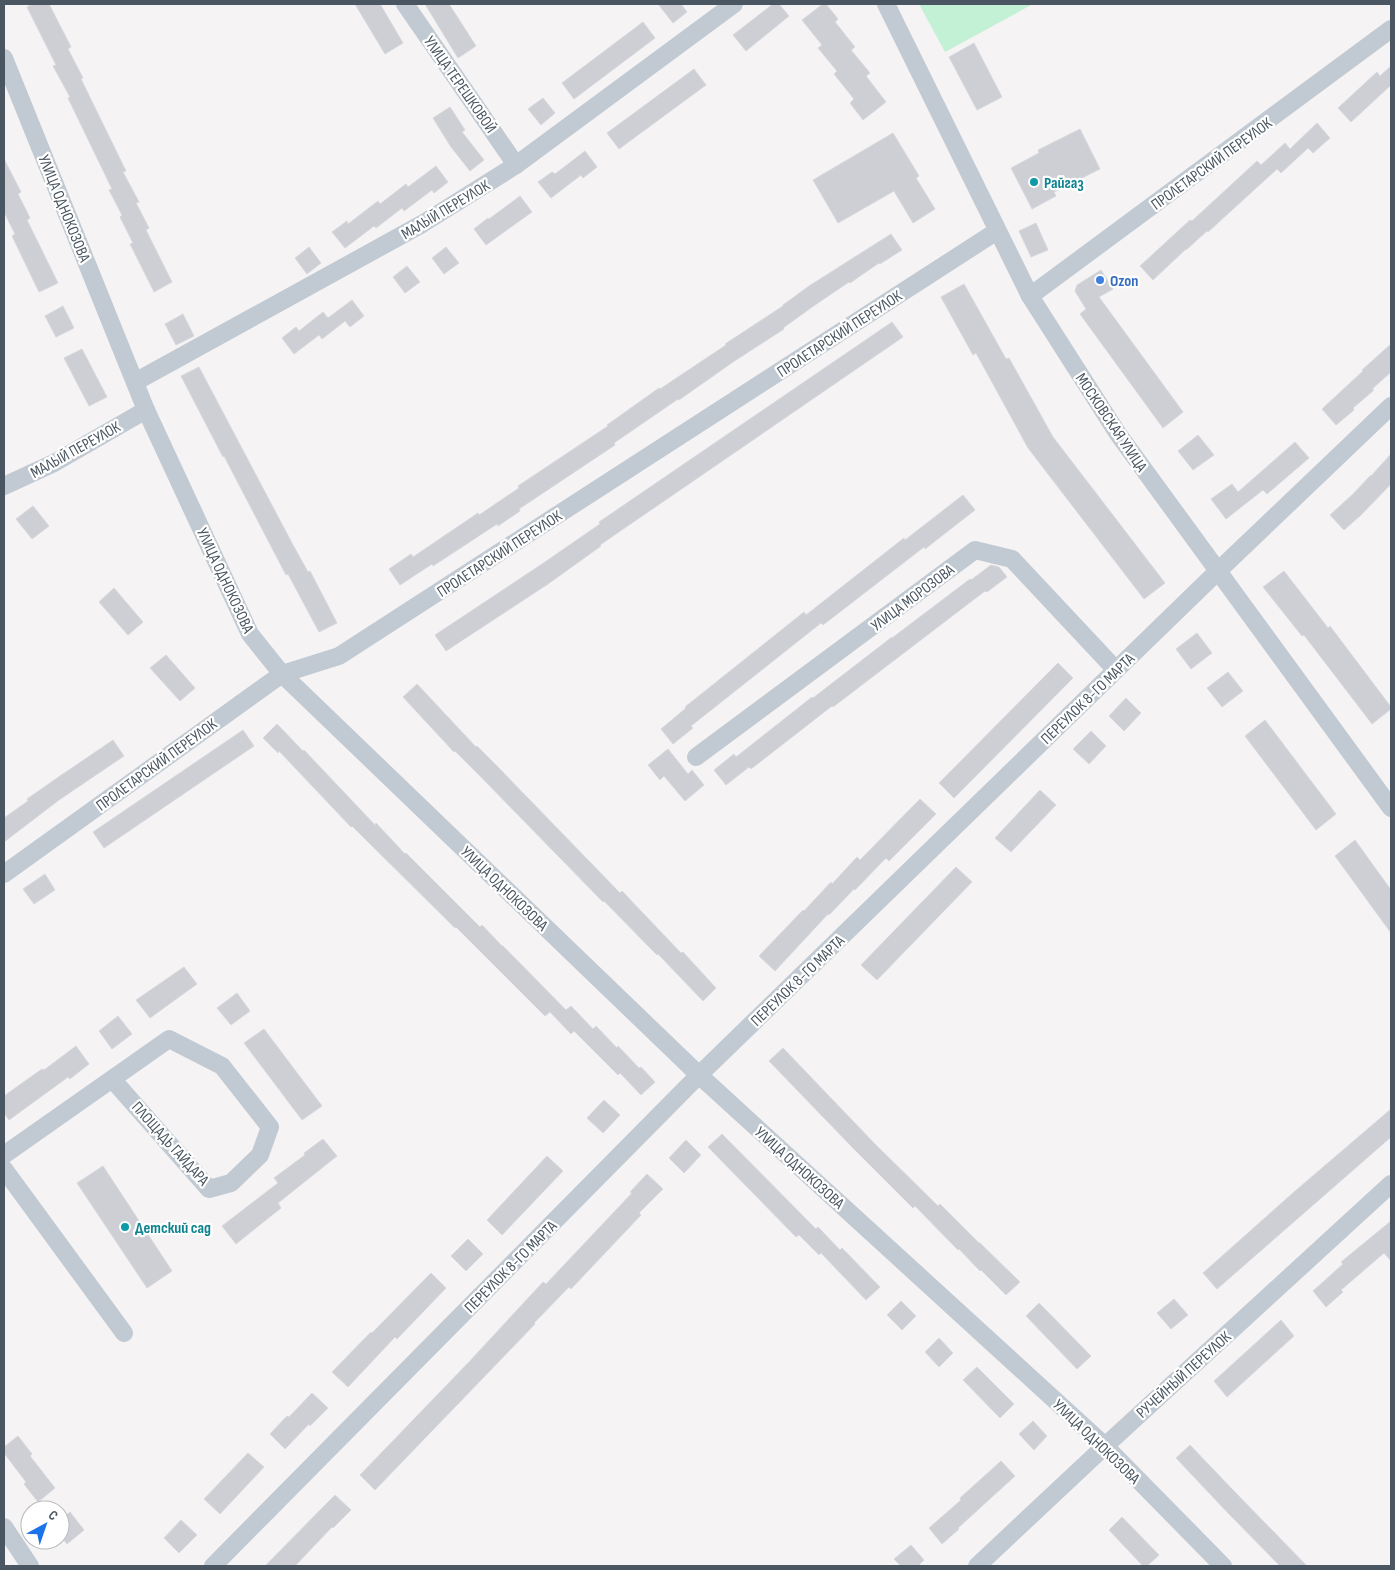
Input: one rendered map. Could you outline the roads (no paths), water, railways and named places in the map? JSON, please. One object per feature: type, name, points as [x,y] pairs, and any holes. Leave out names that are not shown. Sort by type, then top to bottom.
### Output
[{"type":"street","name":"УЛИЦА ТЕРЕШКОВОЙ","points":[[405,4],[516,165]]},
{"type":"street","name":"МАЛЫЙ ПЕРЕУЛОК","points":[[135,382],[422,224],[516,165],[734,4]]},
{"type":"street","name":"МОСКОВСКАЯ УЛИЦА","points":[[886,4],[1030,296],[1118,434],[1391,808]]},
{"type":"street","name":"ПРОЛЕТАРСКИЙ ПЕРЕУЛОК","points":[[1030,296],[1391,29]]},
{"type":"street","name":"УЛИЦА ОДНОКОЗОВА","points":[[4,58],[146,410],[250,634],[282,674],[699,1075],[1105,1446],[1223,1566]]},
{"type":"street","name":"ПРОЛЕТАРСКИЙ ПЕРЕУЛОК","points":[[4,874],[282,674],[340,656],[997,231]]},
{"type":"street","name":"ПЕРЕУЛОК 8-ГО МАРТА","points":[[214,1566],[699,1075],[1218,571],[1391,406]]},
{"type":"street","name":"МАЛЫЙ ПЕРЕУЛОК","points":[[4,486],[54,463],[146,410]]},
{"type":"street","name":"УЛИЦА МОРОЗОВА","points":[[696,757],[975,550],[1012,559],[1116,670]]},
{"type":"street","name":"ПЛОЩАДЬ ГАЙДАРА","points":[[4,1155],[112,1079],[169,1039],[222,1066],[270,1127],[260,1155],[231,1183],[209,1189],[112,1079]]},
{"type":"street","points":[[4,1169],[124,1333]]},
{"type":"street","name":"РУЧЕЙНЫЙ ПЕРЕУЛОК","points":[[977,1566],[1391,1184]]},
{"type":"street","points":[[4,1527],[30,1566]]},
{"type":"place","name":"Райгаз","points":[[1034,182]]},
{"type":"place","name":"Ozon","points":[[1100,280]]},
{"type":"place","name":"Детский сад","points":[[125,1227]]}]
